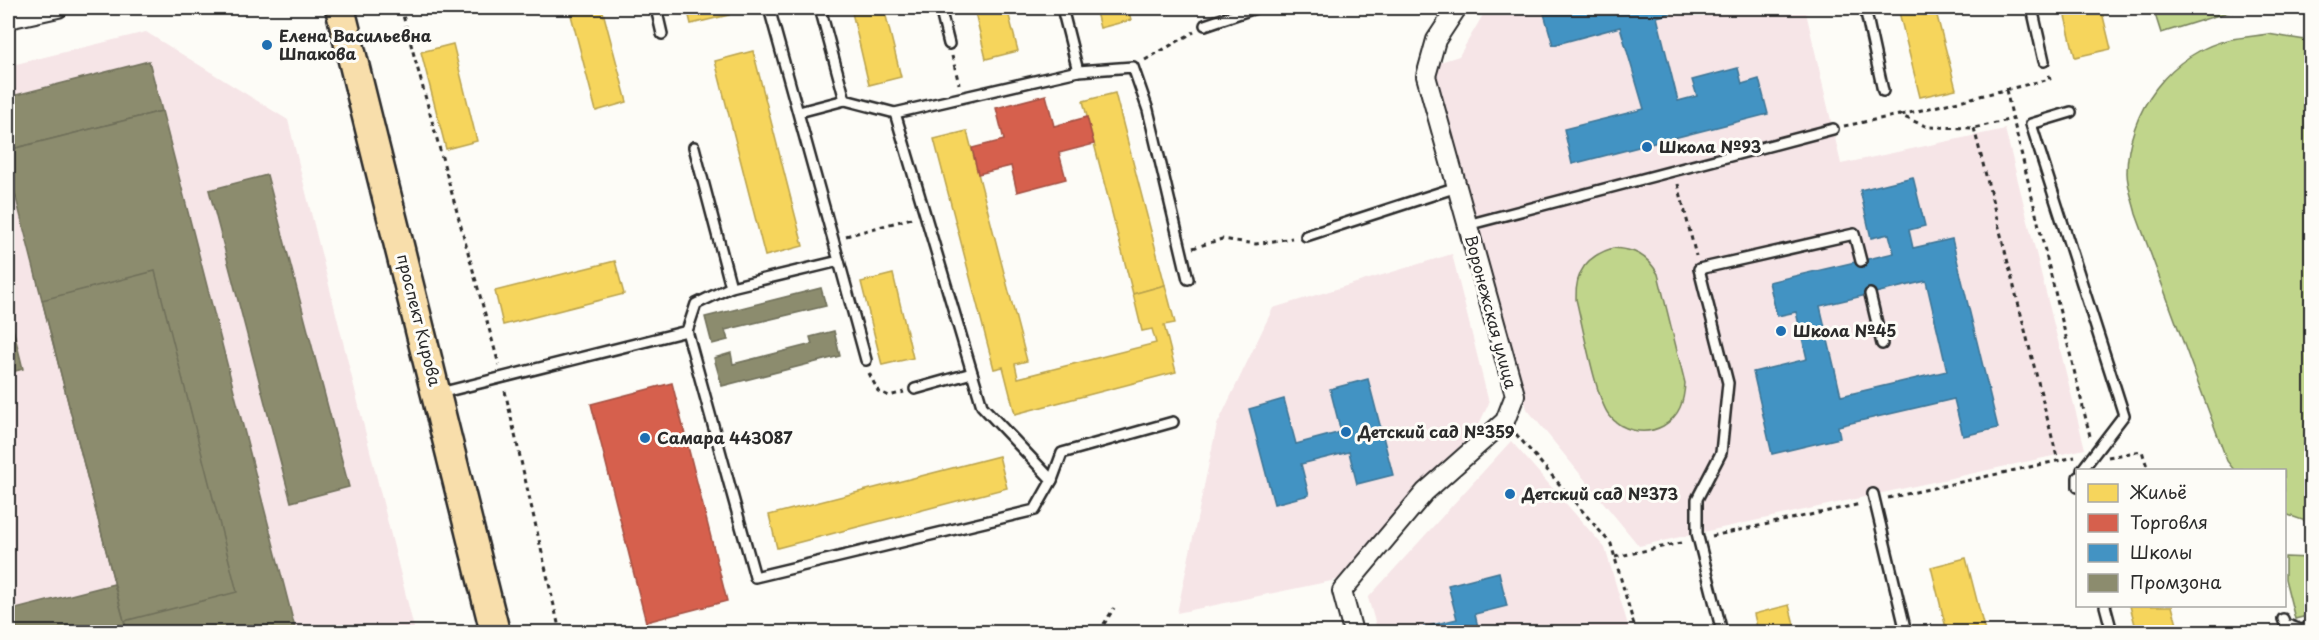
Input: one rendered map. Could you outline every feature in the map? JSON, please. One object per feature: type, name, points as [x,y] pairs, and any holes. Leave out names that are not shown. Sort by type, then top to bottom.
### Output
[{"type":"main road","name":"проспект Кирова","points":[[340,8],[438,394],[495,633]]},
{"type":"street","points":[[18,14],[57,8]]},
{"type":"street","name":"Воронежская улица","points":[[1353,633],[1342,591],[1425,492],[1505,421],[1515,395],[1426,76],[1436,40],[1456,8]]},
{"type":"lane","points":[[656,8],[662,34]]},
{"type":"lane","points":[[770,8],[866,360]]},
{"type":"lane","points":[[820,8],[845,100]]},
{"type":"lane","points":[[940,8],[949,44]]},
{"type":"lane","points":[[1062,8],[1078,71]]},
{"type":"lane","points":[[1204,25],[1252,8]]},
{"type":"lane","points":[[1864,8],[1883,91]]},
{"type":"lane","points":[[2032,8],[2044,61]]},
{"type":"lane","points":[[799,112],[845,100],[895,113],[1078,71],[1133,67],[1148,110],[1188,279]]},
{"type":"lane","points":[[2071,112],[2031,124],[2124,415],[2083,469]]},
{"type":"lane","points":[[895,113],[982,406],[1052,480]]},
{"type":"lane","points":[[1467,225],[1833,129]]},
{"type":"lane","points":[[694,147],[731,287]]},
{"type":"lane","points":[[1306,236],[1457,187]]},
{"type":"lane","points":[[1722,633],[1698,539],[1697,499],[1721,453],[1728,383],[1699,270],[1854,234],[1861,261]]},
{"type":"lane","points":[[839,261],[731,287],[696,304],[687,331],[755,577],[1035,510],[1052,480],[1062,453],[1173,422]]},
{"type":"lane","points":[[1870,294],[1882,344]]},
{"type":"lane","points":[[438,394],[687,331]]},
{"type":"lane","points":[[915,389],[972,373]]},
{"type":"lane","points":[[1874,498],[1906,633]]},
{"type":"lane","points":[[2105,607],[2112,633]]},
{"type":"lane","points":[[2283,619],[2285,624],[2301,630],[2312,627]]},
{"type":"path","points":[[401,8],[502,378],[560,633]]},
{"type":"path","points":[[1133,67],[1204,25]]},
{"type":"path","points":[[949,44],[962,98]]},
{"type":"path","points":[[1853,124],[2050,79],[2044,61]]},
{"type":"path","points":[[2006,90],[2094,453]]},
{"type":"path","points":[[1899,115],[1928,127],[1974,128],[2013,119]]},
{"type":"path","points":[[1974,128],[2058,461]]},
{"type":"path","points":[[1674,170],[1699,270]]},
{"type":"path","points":[[833,239],[925,215]]},
{"type":"path","points":[[1181,251],[1222,239],[1256,244],[1306,236]]},
{"type":"path","points":[[866,360],[872,383],[878,391],[889,396],[915,389]]},
{"type":"path","points":[[1505,421],[1611,544],[1636,633]]},
{"type":"path","points":[[1615,557],[1874,498],[2094,453],[2110,458],[2142,451],[2147,469]]},
{"type":"path","points":[[1099,633],[1114,608]]},
{"type":"shaded area","name":"Школа №45","points":[[1487,8],[1805,8],[1841,164],[2005,129],[2085,449],[1639,546],[1527,409],[1434,64],[1459,56]]},
{"type":"shaded area","points":[[146,32],[288,120],[415,632],[8,632],[8,66]]},
{"type":"shaded area","name":"Детский сад №359","points":[[1452,254],[1489,403],[1472,439],[1341,579],[1177,613],[1217,425],[1273,308]]},
{"type":"shaded area","name":"Детский сад №373","points":[[1511,441],[1605,548],[1630,632],[1378,632],[1368,598]]},
{"type":"green space","points":[[2153,8],[2241,8],[2161,33]]},
{"type":"green space","points":[[2268,34],[2311,41],[2311,523],[2286,514],[2286,469],[2233,469],[2227,461],[2136,214],[2127,178],[2129,150],[2135,128],[2156,88],[2189,57],[2210,46],[2232,39]]},
{"type":"green space","points":[[1613,248],[1639,254],[1658,274],[1685,383],[1684,396],[1677,413],[1663,426],[1649,431],[1634,430],[1620,425],[1609,415],[1604,406],[1594,378],[1576,299],[1578,280],[1584,266],[1596,255]]},
{"type":"green space","points":[[2286,557],[2311,558],[2311,615],[2295,619],[2286,583]]},
{"type":"building: Жильё","points":[[602,8],[627,102],[596,111],[571,15]]},
{"type":"building: Жильё","points":[[687,8],[727,8],[729,15],[691,24]]},
{"type":"building: Жильё","points":[[851,8],[884,8],[901,77],[869,85]]},
{"type":"building: Жильё","points":[[974,8],[1007,8],[1018,51],[986,59]]},
{"type":"building: Жильё","points":[[1095,8],[1128,8],[1131,20],[1100,28]]},
{"type":"building: Жильё","points":[[1898,8],[1935,8],[1956,89],[1920,97]]},
{"type":"building: Жильё","points":[[2063,8],[2101,8],[2111,49],[2075,57]]},
{"type":"building: Жильё","points":[[453,44],[477,141],[446,149],[421,52]]},
{"type":"building: Жильё","points":[[753,51],[803,246],[765,256],[715,61]]},
{"type":"building: Жильё","points":[[1115,93],[1165,285],[1133,294],[1083,101]]},
{"type":"building: Жильё","points":[[967,131],[1027,361],[1015,364],[1018,378],[1156,343],[1152,329],[1142,331],[1133,294],[1165,285],[1175,323],[1164,325],[1176,372],[1015,414],[1003,367],[994,369],[934,139]]},
{"type":"building: Жильё","points":[[615,261],[624,294],[503,325],[495,291]]},
{"type":"building: Жильё","points":[[893,274],[913,358],[882,365],[861,282]]},
{"type":"building: Жильё","points":[[999,456],[1007,488],[777,548],[769,515]]},
{"type":"building: Жильё","points":[[1966,558],[1985,632],[1947,632],[1931,567]]},
{"type":"building: Жильё","points":[[1789,605],[1796,632],[1758,632],[1754,614]]},
{"type":"building: Жильё","points":[[2130,607],[2172,607],[2179,632],[2137,632]]},
{"type":"building: Торговля","points":[[1046,95],[1054,126],[1087,117],[1094,144],[1059,153],[1066,179],[1017,192],[1011,166],[978,174],[972,148],[1004,140],[996,108]]},
{"type":"building: Торговля","points":[[672,383],[727,601],[646,622],[591,404]]},
{"type":"building: Школы","points":[[1553,8],[1690,8],[1657,17],[1678,101],[1697,96],[1692,80],[1738,68],[1742,84],[1759,79],[1768,114],[1572,164],[1564,129],[1644,109],[1620,27],[1553,45],[1543,10]]},
{"type":"building: Школы","points":[[1913,177],[1925,226],[1909,230],[1913,248],[1952,239],[1998,428],[1963,436],[1954,399],[1838,426],[1840,438],[1772,454],[1753,372],[1807,359],[1796,312],[1777,316],[1769,282],[1894,253],[1889,234],[1871,238],[1860,190]],"holes":[[[1926,281],[1947,371],[1841,396],[1820,306]]]},
{"type":"building: Школы","points":[[1368,379],[1393,475],[1357,484],[1349,452],[1301,464],[1309,495],[1274,504],[1249,409],[1284,399],[1296,444],[1341,432],[1330,389]]},
{"type":"building: Школы","points":[[1499,572],[1507,606],[1475,614],[1479,632],[1426,632],[1424,627],[1457,619],[1448,585]]},
{"type":"building: Промзона","points":[[149,61],[162,111],[8,150],[8,97]]},
{"type":"building: Промзона","points":[[162,111],[296,632],[127,632],[8,167],[8,150]]},
{"type":"building: Промзона","points":[[8,167],[16,198],[8,200]]},
{"type":"building: Промзона","points":[[267,175],[349,487],[291,502],[209,190]]},
{"type":"building: Промзона","points":[[155,271],[237,592],[124,621],[42,300]]},
{"type":"building: Промзона","points":[[821,288],[826,306],[725,330],[728,340],[712,344],[705,317]]},
{"type":"building: Промзона","points":[[8,308],[23,369],[8,373]]},
{"type":"building: Промзона","points":[[834,331],[840,356],[722,386],[714,358],[731,353],[733,364],[812,344],[810,337]]},
{"type":"building: Промзона","points":[[114,584],[127,632],[8,632],[8,611]]},
{"type":"place","name":"Елена Васильевна Шпакова","points":[[267,45]]},
{"type":"place","name":"Школа №93","points":[[1647,147]]},
{"type":"place","name":"Школа №45","points":[[1781,331]]},
{"type":"place","name":"Детский сад №359","points":[[1346,432]]},
{"type":"place","name":"Самара 443087","points":[[645,438]]},
{"type":"place","name":"Детский сад №373","points":[[1510,494]]}]
